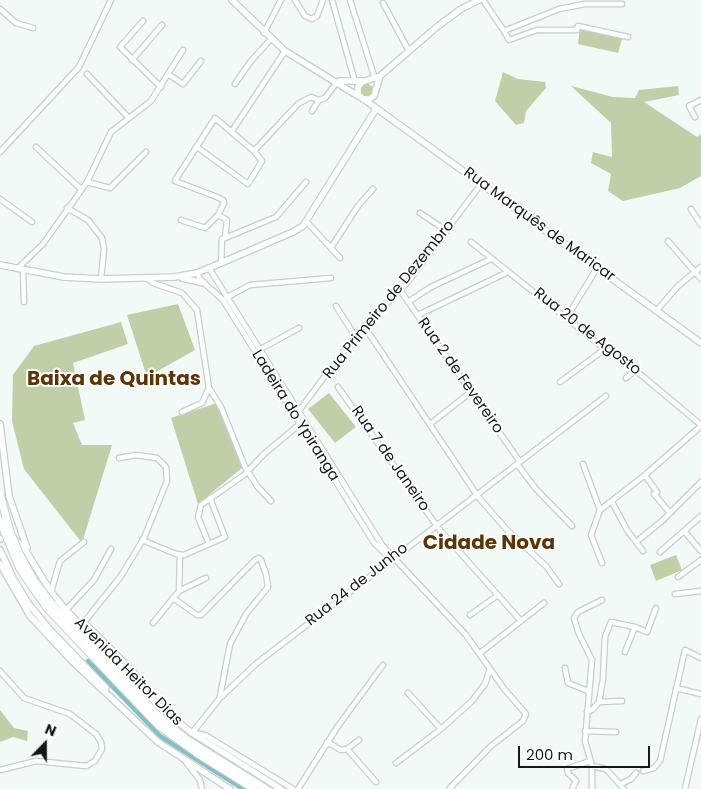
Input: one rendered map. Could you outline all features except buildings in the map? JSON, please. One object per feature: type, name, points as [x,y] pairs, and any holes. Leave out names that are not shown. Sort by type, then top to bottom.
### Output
[{"type":"highway","points":[[0,494],[10,532],[20,555],[49,606],[162,722],[266,789]]},
{"type":"highway","points":[[0,521],[20,570],[49,606],[159,726],[186,746],[254,789]]},
{"type":"main road","name":"Rua Marquês de Maricar","points":[[232,0],[264,33],[285,51],[361,98],[701,343]]},
{"type":"main road","points":[[336,83],[378,78],[461,9],[479,0]]},
{"type":"main road","points":[[365,81],[357,89],[361,98],[369,99],[375,93],[378,78]]},
{"type":"main road","points":[[0,265],[76,278],[174,277],[197,273],[293,232],[306,222],[376,109],[374,85],[365,81]]},
{"type":"main road","points":[[174,277],[204,283]]},
{"type":"main road","points":[[0,424],[9,496],[32,559]]},
{"type":"main road","name":"Avenida Heitor Dias","points":[[0,529],[21,544],[66,610],[83,624],[152,700],[192,733],[281,789]]},
{"type":"main road","points":[[0,539],[9,535]]},
{"type":"main road","name":"Avenida Heitor Dias","points":[[0,550],[20,590],[40,618],[104,685],[125,711]]},
{"type":"main road","name":"Avenida Heitor Dias","points":[[0,564],[21,603],[39,627],[153,739],[230,789]]},
{"type":"street","points":[[0,152],[79,67],[111,0]]},
{"type":"street","points":[[264,33],[281,0]]},
{"type":"street","points":[[295,0],[305,16],[312,20],[318,16],[323,0]]},
{"type":"street","points":[[332,0],[355,82]]},
{"type":"street","points":[[350,0],[378,78]]},
{"type":"street","points":[[483,0],[509,40],[537,30],[578,30],[578,26],[628,37]]},
{"type":"street","points":[[383,2],[409,51]]},
{"type":"street","points":[[504,31],[559,9],[597,3],[622,4]]},
{"type":"street","points":[[0,9],[16,23],[33,28]]},
{"type":"street","points":[[143,21],[120,48],[161,87]]},
{"type":"street","points":[[132,60],[162,25]]},
{"type":"street","points":[[235,84],[250,61],[271,39]]},
{"type":"street","points":[[24,302],[20,268],[42,244],[87,182],[111,132],[151,101],[183,50]]},
{"type":"street","points":[[232,131],[285,51]]},
{"type":"street","points":[[168,74],[183,84],[200,61]]},
{"type":"street","points":[[87,74],[128,117]]},
{"type":"street","points":[[254,151],[298,104],[311,97],[319,100],[325,98],[336,83]]},
{"type":"street","points":[[312,111],[319,100]]},
{"type":"street","points":[[694,117],[689,106],[701,100]]},
{"type":"street","points":[[182,220],[205,228],[218,215],[224,203],[223,200],[176,181],[197,147],[215,118],[254,151],[262,161],[248,184],[197,147]]},
{"type":"street","points":[[36,147],[81,189]]},
{"type":"street","points":[[87,182],[110,188],[146,152]]},
{"type":"street","points":[[221,263],[222,239],[276,217],[306,182]]},
{"type":"street","name":"Rua Primeiro de Dezembro","points":[[297,413],[355,336],[400,290],[447,231],[481,184]]},
{"type":"street","points":[[332,246],[358,206],[373,189]]},
{"type":"street","points":[[0,199],[32,222]]},
{"type":"street","points":[[68,208],[88,220],[102,238],[104,249],[101,278]]},
{"type":"street","points":[[691,209],[699,218],[701,225]]},
{"type":"street","points":[[420,214],[447,231]]},
{"type":"street","points":[[218,215],[227,220],[225,238]]},
{"type":"street","points":[[306,222],[332,246],[340,258]]},
{"type":"street","points":[[668,241],[701,279]]},
{"type":"street","name":"Rua 20 de Agosto","points":[[471,242],[568,317],[605,349],[636,370],[701,425]]},
{"type":"street","points":[[408,302],[431,287],[491,259]]},
{"type":"street","points":[[657,310],[701,267]]},
{"type":"street","name":"Ladeira do Ypiranga","points":[[209,268],[225,299],[380,546],[440,607],[480,653],[490,669],[526,714],[523,722],[491,746],[449,789]]},
{"type":"street","points":[[568,317],[597,268]]},
{"type":"street","points":[[418,315],[508,272]]},
{"type":"street","name":"Ladeira do Ypiranga","points":[[197,273],[204,283],[225,299]]},
{"type":"street","points":[[146,278],[153,283],[182,293],[197,310],[209,388],[221,407],[248,471],[257,486],[271,501]]},
{"type":"street","points":[[225,299],[250,285],[331,278]]},
{"type":"street","name":"Rua 2 de Fevereiro","points":[[400,290],[536,489],[572,526]]},
{"type":"street","points":[[336,306],[355,336]]},
{"type":"street","points":[[364,326],[476,495],[508,531],[546,566],[559,584]]},
{"type":"street","points":[[258,351],[299,328]]},
{"type":"street","points":[[560,382],[605,349]]},
{"type":"street","points":[[626,378],[636,370]]},
{"type":"street","name":"Rua 7 de Janeiro","points":[[338,387],[436,524],[520,621]]},
{"type":"street","points":[[182,412],[202,403],[209,388]]},
{"type":"street","points":[[430,424],[471,392]]},
{"type":"street","name":"Rua 24 de Junho","points":[[192,733],[220,698],[257,663],[394,560],[436,524],[606,396]]},
{"type":"street","points":[[209,544],[198,514],[201,505],[248,471],[264,454],[302,422]]},
{"type":"street","points":[[602,563],[591,536],[600,510],[645,475],[701,425]]},
{"type":"street","points":[[83,624],[121,576],[142,540],[166,486],[166,467],[160,460],[153,456],[136,455],[119,458]]},
{"type":"street","points":[[583,464],[600,510]]},
{"type":"street","points":[[645,475],[657,492],[654,494],[670,513]]},
{"type":"street","points":[[636,542],[670,513],[701,482]]},
{"type":"street","points":[[142,540],[180,555],[191,553],[225,537],[210,498]]},
{"type":"street","points":[[612,502],[643,551]]},
{"type":"street","points":[[660,552],[701,516]]},
{"type":"street","points":[[684,532],[701,551]]},
{"type":"street","points":[[52,592],[60,561],[84,542]]},
{"type":"street","points":[[66,610],[94,580],[111,550]]},
{"type":"street","points":[[179,591],[180,555]]},
{"type":"street","points":[[173,598],[197,615],[201,615],[259,558],[266,574],[268,587],[241,621],[230,644],[220,698]]},
{"type":"street","points":[[678,576],[701,560]]},
{"type":"street","points":[[153,623],[179,591],[206,578]]},
{"type":"street","points":[[675,594],[701,591]]},
{"type":"street","points":[[470,615],[498,595]]},
{"type":"street","points":[[592,789],[591,763],[585,732],[592,660],[578,634],[574,618],[578,612],[602,600]]},
{"type":"street","points":[[480,653],[544,603]]},
{"type":"street","points":[[587,712],[592,710],[599,702],[603,679],[605,637],[610,625],[614,622],[647,632],[656,608]]},
{"type":"street","points":[[625,652],[635,627]]},
{"type":"street","points":[[643,771],[654,768],[660,761],[685,650],[701,658]]},
{"type":"street","points":[[298,789],[327,742],[383,665]]},
{"type":"street","points":[[565,668],[568,683],[588,691]]},
{"type":"street","points":[[396,763],[441,730],[476,696],[485,684],[490,669]]},
{"type":"street","points":[[0,671],[24,698],[70,714],[96,734],[102,745],[98,757],[86,766],[43,760],[0,770]]},
{"type":"street","points":[[676,688],[701,694]]},
{"type":"street","points":[[408,693],[441,730]]},
{"type":"street","points":[[599,702],[622,701]]},
{"type":"street","points":[[686,789],[698,751],[701,719]]},
{"type":"street","points":[[585,732],[616,732]]},
{"type":"street","points":[[192,733],[205,735],[293,789]]},
{"type":"street","points":[[327,742],[342,750],[347,749],[359,740]]},
{"type":"street","points":[[347,749],[376,782]]},
{"type":"street","points":[[186,762],[200,780],[202,789]]},
{"type":"street","points":[[572,789],[575,779],[566,771],[575,764],[591,763],[604,768],[624,789]]},
{"type":"street","points":[[620,784],[631,779],[636,773]]},
{"type":"green space","points":[[580,27],[623,36],[618,53],[578,44]]},
{"type":"green space","points":[[503,72],[518,79],[545,82],[546,88],[526,111],[524,123],[516,125],[495,101]]},
{"type":"green space","points":[[365,84],[369,84],[373,90],[369,96],[365,96],[361,92],[361,88]]},
{"type":"green space","points":[[571,86],[613,97],[635,98],[639,90],[678,86],[679,95],[644,102],[697,137],[701,134],[701,176],[680,188],[623,201],[608,191],[611,174],[591,163],[593,152],[612,157],[611,123]]},
{"type":"green space","points":[[178,304],[195,350],[147,377],[127,315]]},
{"type":"green space","points":[[121,322],[128,344],[73,363],[85,420],[73,423],[82,445],[112,445],[82,543],[24,469],[12,421],[13,375],[34,346]]},
{"type":"green space","points":[[329,393],[356,427],[335,443],[308,409]]},
{"type":"green space","points":[[217,403],[242,468],[198,504],[171,418]]},
{"type":"green space","points":[[676,555],[682,570],[656,581],[650,565]]},
{"type":"green space","points":[[0,710],[14,728],[28,731],[27,741],[13,737],[0,742]]},
{"type":"waterway","points":[[88,661],[160,736],[243,789]]},
{"type":"district","name":"Baixa de Quintas","points":[[114,380]]},
{"type":"district","name":"Cidade Nova","points":[[489,544]]}]
